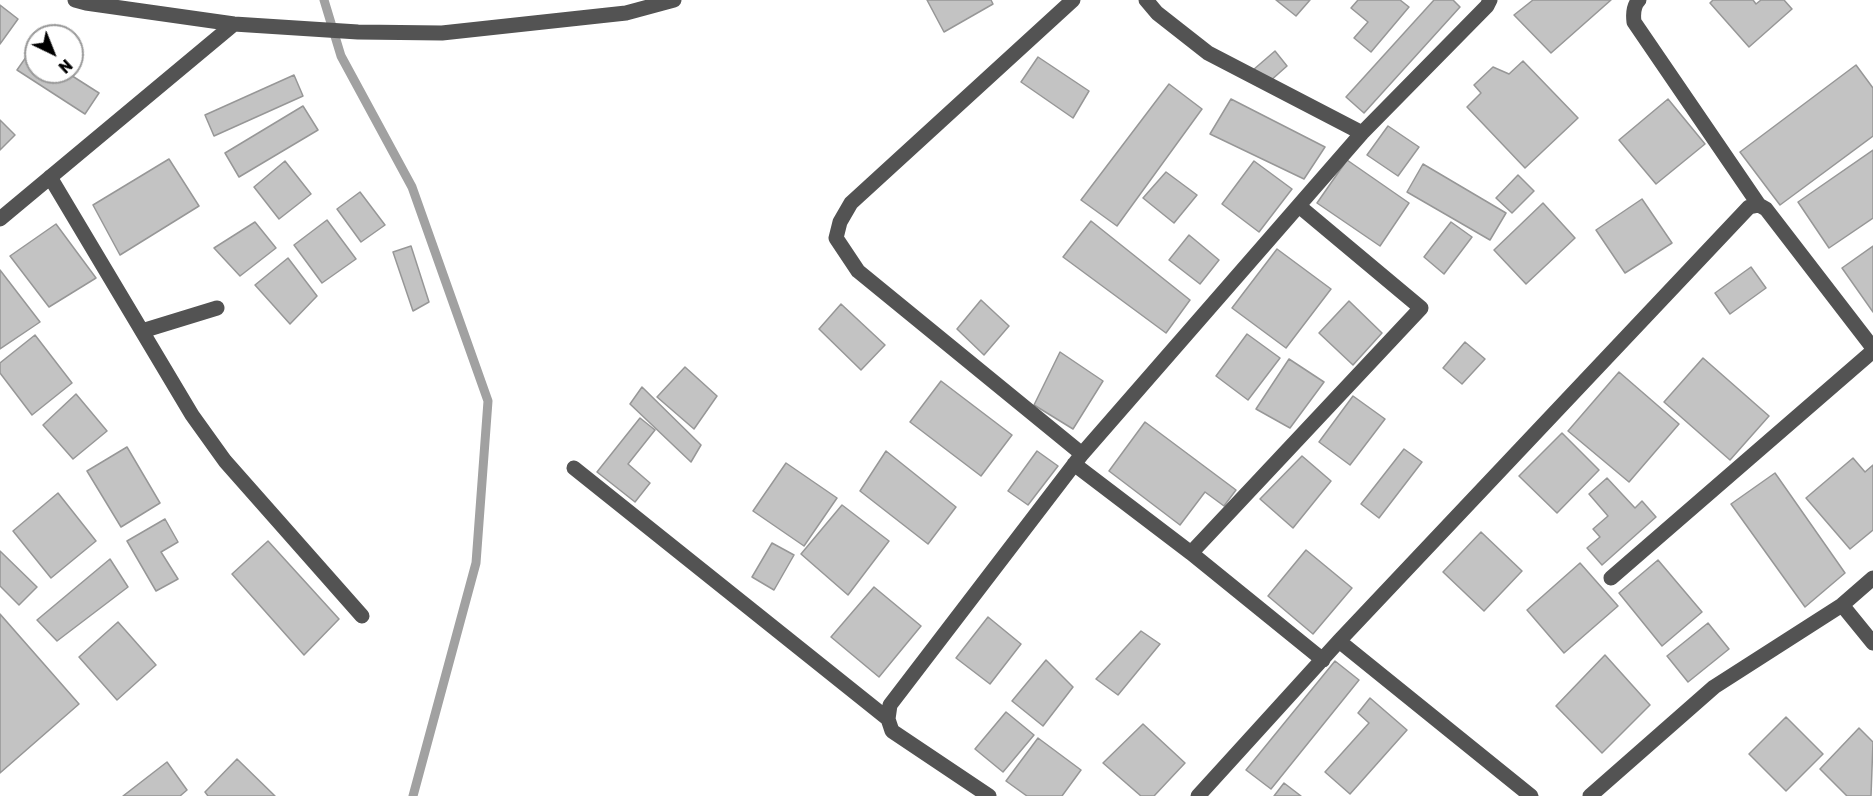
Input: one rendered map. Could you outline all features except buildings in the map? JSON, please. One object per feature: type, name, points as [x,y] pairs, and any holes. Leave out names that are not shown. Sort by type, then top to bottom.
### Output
[{"type":"street","points":[[75,0],[234,24],[357,32],[442,33],[626,14],[674,0]]},
{"type":"street","points":[[1073,0],[851,203],[840,222],[836,238],[858,271],[1078,459],[1323,660]]},
{"type":"street","points":[[1146,0],[1157,13],[1208,53],[1362,133]]},
{"type":"street","points":[[989,796],[892,731],[888,719],[890,705],[1078,459],[1362,133],[1487,6],[1490,0]]},
{"type":"street","points":[[1611,578],[1873,350],[1766,209],[1759,205],[1634,22],[1633,13],[1639,0]]},
{"type":"street","points":[[0,219],[234,24]]},
{"type":"street","points":[[50,177],[192,415],[225,461],[362,616]]},
{"type":"street","points":[[1198,796],[1339,641],[1749,207],[1759,205]]},
{"type":"street","points":[[1191,553],[1421,308],[1299,206]]},
{"type":"street","points":[[142,331],[218,308]]},
{"type":"street","points":[[574,468],[888,719]]},
{"type":"street","points":[[1590,796],[1714,687],[1842,604],[1873,578]]},
{"type":"street","points":[[1842,604],[1873,643]]},
{"type":"street","points":[[1339,641],[1531,796]]},
{"type":"waterway","points":[[324,0],[341,56],[412,187],[488,401],[476,563],[413,796]]}]
